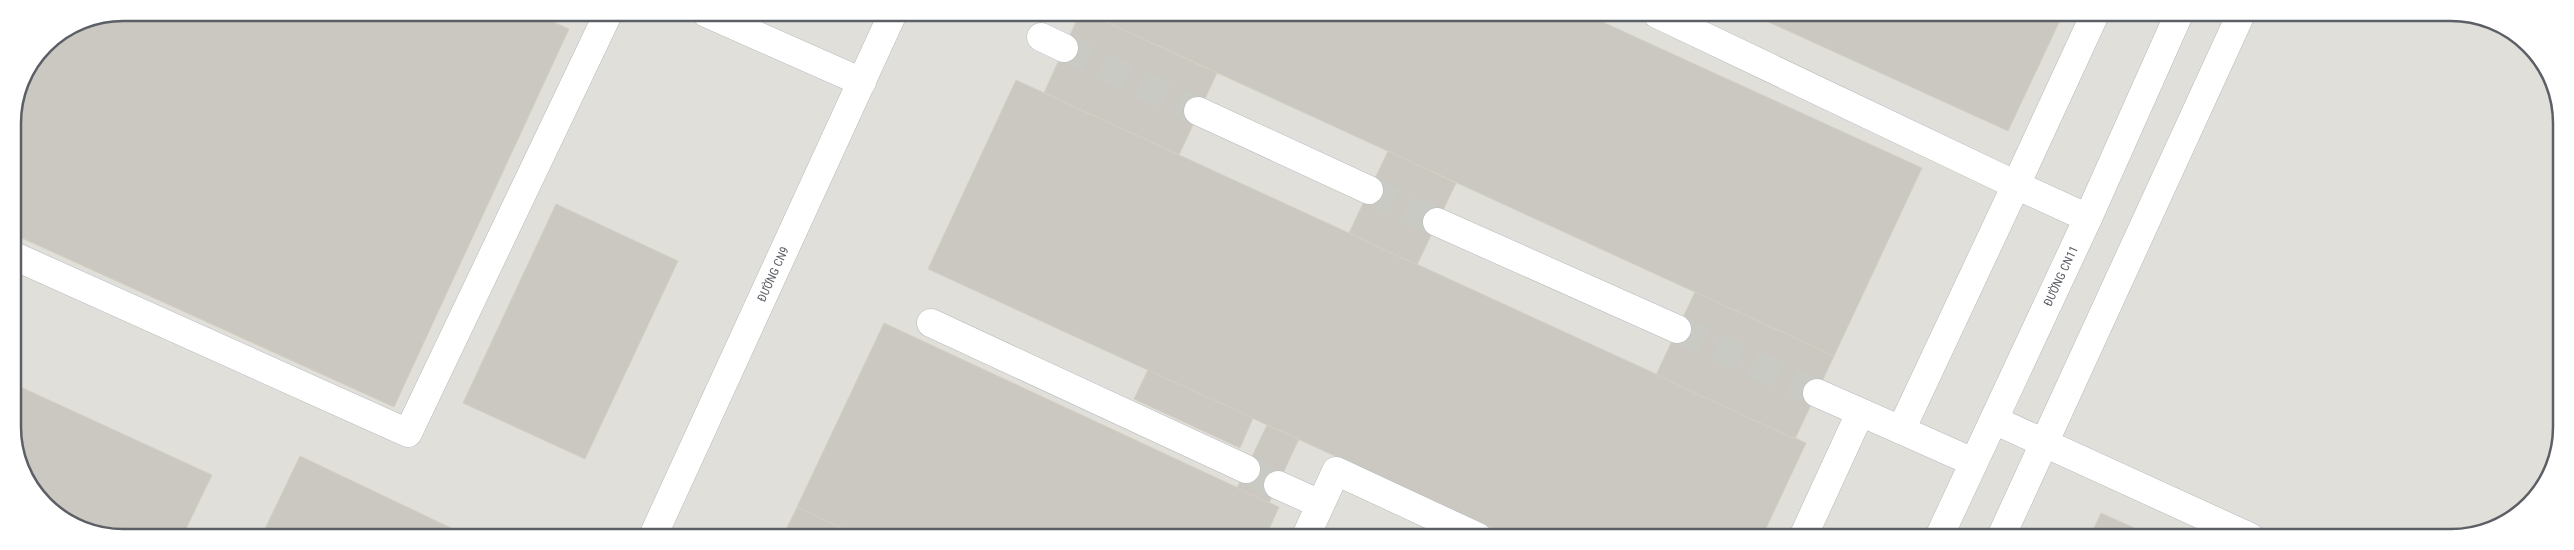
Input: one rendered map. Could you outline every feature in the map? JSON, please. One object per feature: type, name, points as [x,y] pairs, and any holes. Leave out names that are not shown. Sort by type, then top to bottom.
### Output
[{"type":"street","points":[[21,259],[408,433],[605,21]]},
{"type":"street","points":[[724,21],[862,82]]},
{"type":"street","name":"ĐƯỜNG CN9","points":[[656,529],[889,21]]},
{"type":"street","points":[[1672,21],[2088,218]]},
{"type":"street","points":[[1901,430],[2092,21]]},
{"type":"street","name":"ĐƯỜNG CN11","points":[[1943,529],[2088,218],[2176,21]]},
{"type":"street","points":[[2005,529],[2238,21]]},
{"type":"street","points":[[1198,111],[1369,190]]},
{"type":"street","points":[[1437,222],[1677,329]]},
{"type":"street","points":[[931,323],[1246,470]]},
{"type":"street","points":[[1816,393],[1973,462]]},
{"type":"street","points":[[1807,529],[1860,413]]},
{"type":"street","points":[[1994,420],[2233,529]]},
{"type":"street","points":[[1309,529],[1336,471],[1463,529]]},
{"type":"street","points":[[1278,485],[1320,504]]},
{"type":"shaded area","points":[[116,21],[2458,21],[2471,23],[2508,38],[2523,51],[2539,72],[2551,103],[2553,123],[2553,427],[2551,447],[2545,466],[2536,484],[2518,504],[2508,512],[2490,521],[2458,529],[116,529],[103,527],[66,512],[51,499],[38,484],[23,447],[21,434],[21,116],[25,96],[35,72],[56,46],[66,38],[84,29]]},
{"type":"building","points":[[116,21],[551,21],[569,29],[394,407],[21,238],[22,110],[29,84],[35,72],[56,46],[66,38],[84,29]]},
{"type":"building","points":[[1076,21],[1104,21],[1217,73],[1179,155],[1044,93]]},
{"type":"building","points":[[1104,21],[1600,21],[1922,168],[1834,356]]},
{"type":"building","points":[[1766,21],[2060,21],[2008,131]]},
{"type":"building","points":[[1016,80],[1806,443],[1766,529],[1494,529],[928,269]]},
{"type":"building","points":[[1388,151],[1456,183],[1417,265],[1349,233]]},
{"type":"building","points":[[556,204],[678,261],[585,459],[463,403]]},
{"type":"building","points":[[1695,292],[1834,356],[1795,439],[1656,375]]},
{"type":"building","points":[[884,323],[1279,507],[1269,529],[843,529],[797,507]]},
{"type":"building","points":[[1148,370],[1253,418],[1240,448],[1134,399]]},
{"type":"building","points":[[21,387],[212,475],[186,529],[116,529],[103,527],[78,518],[66,512],[51,499],[38,484],[32,472],[23,447],[21,434]]},
{"type":"building","points":[[1267,425],[1299,439],[1269,503],[1237,488]]},
{"type":"building","points":[[300,456],[451,528],[450,529],[265,529]]},
{"type":"building","points":[[797,507],[843,529],[786,529]]},
{"type":"building","points":[[2101,513],[2136,529],[2094,529]]},
{"type":"tunnel","points":[[1064,48],[1198,111]]},
{"type":"tunnel","points":[[1369,190],[1437,222]]},
{"type":"tunnel","points":[[1677,329],[1817,393]]},
{"type":"tunnel","points":[[1246,469],[1278,485]]}]
